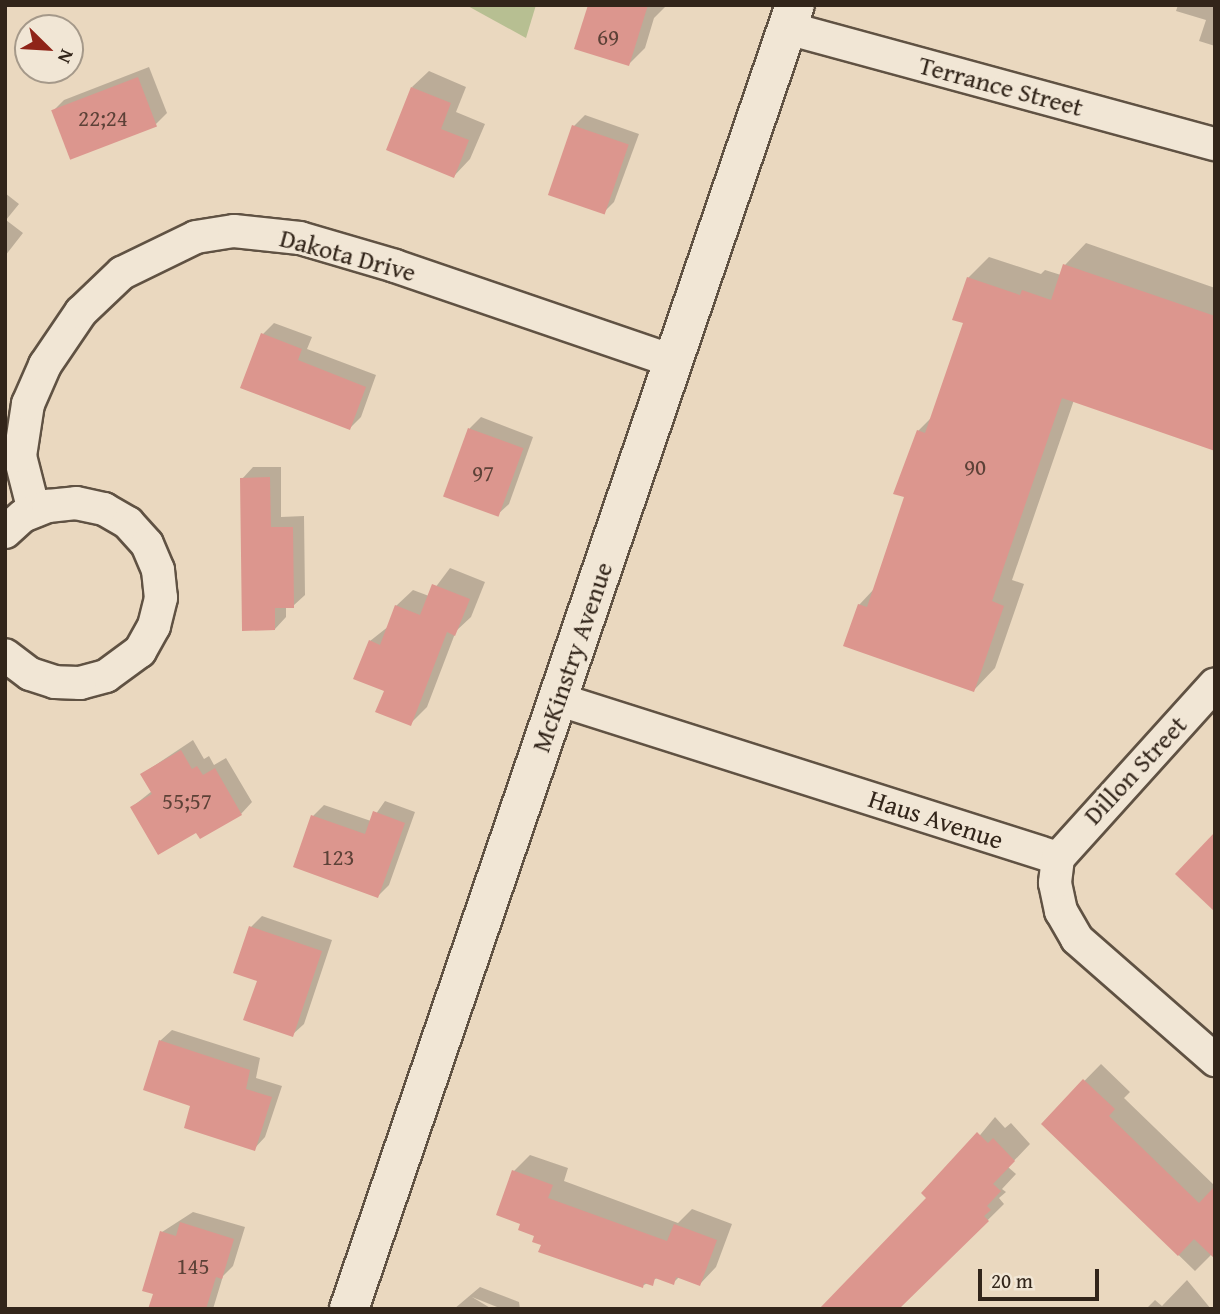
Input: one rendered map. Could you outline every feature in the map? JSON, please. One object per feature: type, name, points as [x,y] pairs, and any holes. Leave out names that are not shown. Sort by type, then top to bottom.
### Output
[{"type":"street","name":"Terrance Street","points":[[791,16],[1215,144]]},
{"type":"street","name":"McKinstry Avenue","points":[[349,1309],[791,16]]},
{"type":"street","name":"Dakota Drive","points":[[34,510],[20,456],[28,404],[45,365],[81,312],[122,273],[196,237],[255,232],[312,241],[673,361]]},
{"type":"street","points":[[5,531],[34,510],[76,503],[104,509],[128,523],[153,557],[160,584],[159,613],[140,651],[119,670],[93,681],[42,679],[5,655]]},
{"type":"street","name":"Dillon Street","points":[[1058,858],[1215,684]]},
{"type":"street","name":"Haus Avenue","points":[[557,699],[1058,858]]},
{"type":"street","points":[[1058,858],[1055,883],[1061,911],[1077,939],[1215,1060]]},
{"type":"green space","points":[[466,5],[536,5],[526,38]]},
{"type":"building","points":[[588,5],[648,5],[629,66],[574,49]]},
{"type":"building","points":[[138,77],[157,126],[70,160],[51,110]]},
{"type":"building","points":[[411,87],[451,103],[441,129],[469,140],[454,178],[386,150]]},
{"type":"building","points":[[572,125],[629,145],[605,215],[548,195]]},
{"type":"building","points":[[1063,264],[1215,316],[1215,451],[1062,398],[992,601],[1004,606],[974,692],[843,646],[858,604],[867,607],[904,497],[893,494],[917,430],[925,433],[963,323],[952,320],[967,277],[1020,295],[1022,290],[1051,300]]},
{"type":"building","points":[[261,333],[302,349],[298,360],[366,387],[350,430],[240,388]]},
{"type":"building","points":[[468,428],[523,448],[498,517],[443,497]]},
{"type":"building","points":[[270,477],[271,527],[293,527],[294,608],[275,608],[275,630],[242,631],[240,478]]},
{"type":"building","points":[[432,584],[470,599],[455,636],[447,632],[411,726],[375,712],[384,691],[353,679],[369,640],[380,645],[395,605],[420,615]]},
{"type":"building","points":[[181,750],[192,769],[197,766],[203,775],[215,768],[242,815],[200,839],[196,833],[158,855],[130,807],[152,794],[140,774]]},
{"type":"building","points":[[373,811],[405,823],[378,898],[293,867],[311,815],[365,834]]},
{"type":"building","points":[[1215,832],[1215,912],[1175,874]]},
{"type":"building","points":[[249,926],[322,951],[293,1037],[243,1020],[257,981],[233,973]]},
{"type":"building","points":[[159,1040],[250,1070],[246,1089],[272,1097],[255,1151],[184,1128],[190,1106],[143,1090]]},
{"type":"building","points":[[1083,1079],[1115,1109],[1109,1116],[1199,1203],[1215,1186],[1215,1259],[1194,1239],[1178,1256],[1041,1124]]},
{"type":"building","points":[[977,1132],[988,1143],[993,1138],[1015,1161],[993,1184],[1001,1191],[987,1206],[991,1210],[984,1216],[989,1221],[899,1309],[819,1309],[926,1198],[921,1193]]},
{"type":"building","points":[[512,1170],[553,1185],[548,1198],[667,1241],[674,1224],[717,1240],[700,1286],[676,1277],[674,1285],[655,1278],[653,1286],[644,1283],[643,1288],[538,1252],[541,1245],[532,1242],[534,1236],[518,1230],[520,1224],[496,1215]]},
{"type":"building","points":[[180,1222],[234,1239],[222,1279],[216,1277],[206,1309],[148,1309],[153,1294],[142,1291],[160,1231],[176,1236]]}]
